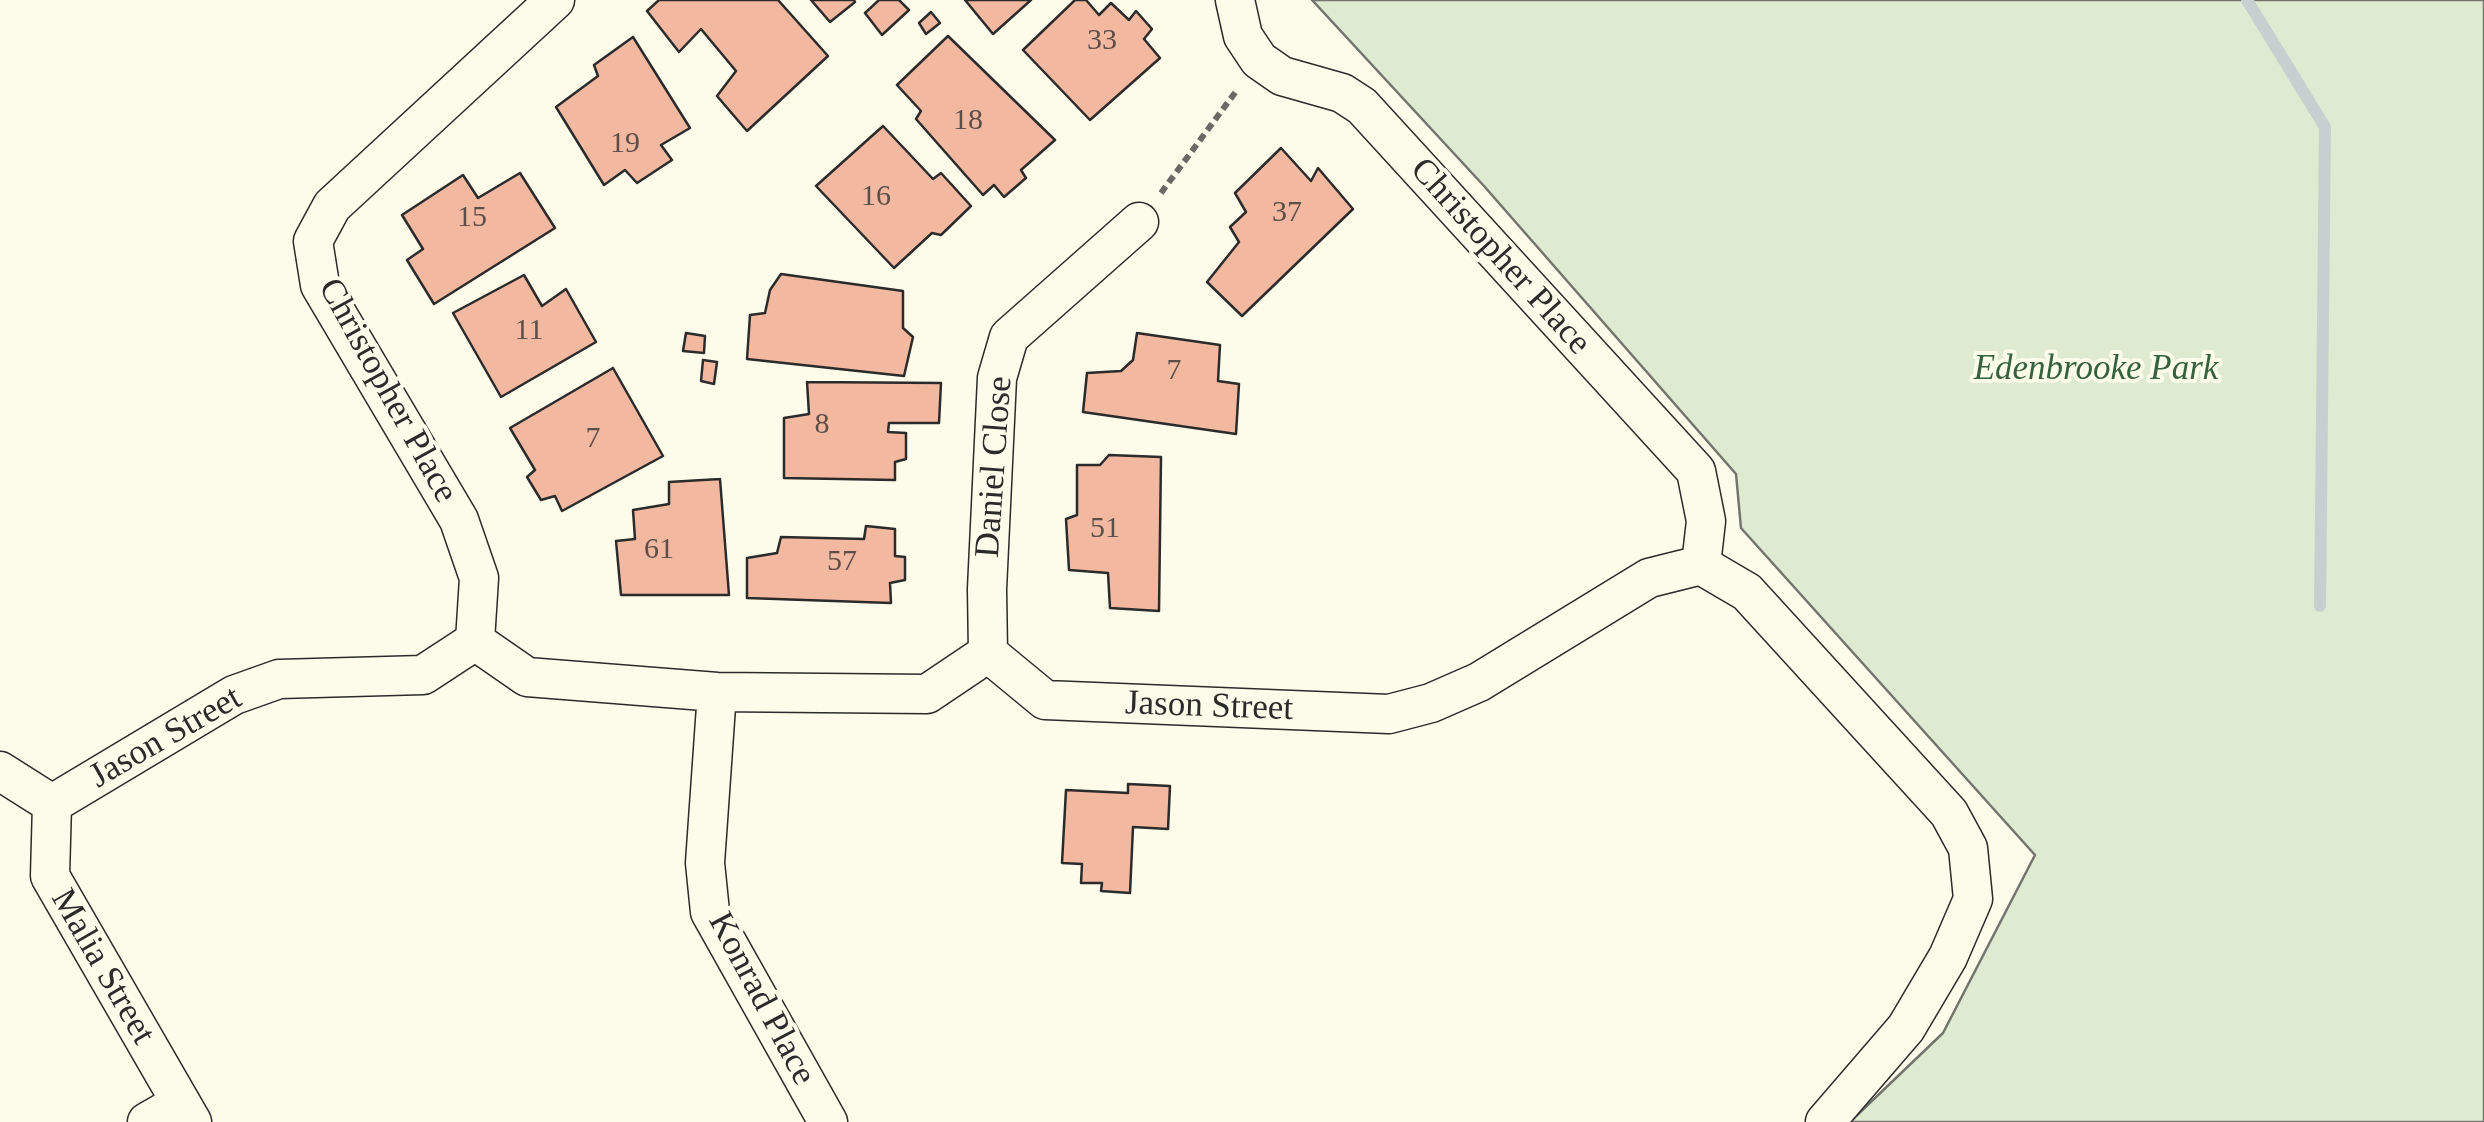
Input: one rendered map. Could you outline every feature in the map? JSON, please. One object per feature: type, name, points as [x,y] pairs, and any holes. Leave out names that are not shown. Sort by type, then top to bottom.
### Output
[{"type":"street","name":"Christopher Place","points":[[474,641],[479,578],[458,520],[320,285],[313,241],[332,206],[555,0]]},
{"type":"street","points":[[1235,0],[1243,36],[1258,60]]},
{"type":"street","name":"Christopher Place","points":[[1258,60],[1282,76],[1342,93],[1362,106],[1696,471],[1706,521],[1701,565]]},
{"type":"street","name":"Daniel Close","points":[[988,653],[987,588],[997,378],[1010,337],[1139,222]]},
{"type":"street","points":[[1701,565],[1747,592],[1948,813],[1968,848],[1973,899],[1948,957],[1906,1028],[1825,1122]]},
{"type":"street","name":"Jason Street","points":[[988,653],[1044,700],[1389,714],[1431,703],[1479,682],[1649,578],[1701,565]]},
{"type":"street","points":[[474,641],[526,677],[717,692],[926,694],[988,653]]},
{"type":"street","name":"Jason Street","points":[[52,804],[234,695],[279,680],[422,675],[474,641]]},
{"type":"street","name":"Konrad Place","points":[[717,692],[705,863],[710,912],[828,1122]]},
{"type":"street","points":[[0,771],[52,804]]},
{"type":"street","name":"Malia Street","points":[[52,804],[50,876],[186,1112]]},
{"type":"street","points":[[147,1122],[186,1112]]},
{"type":"path","points":[[1139,222],[1258,60]]},
{"type":"green space","name":"Edenbrooke Park","points":[[1312,0],[2484,0],[2484,1122],[1850,1122],[1943,1033],[2035,855],[1741,528],[1736,474],[1484,186]]},
{"type":"building","points":[[659,0],[778,0],[828,56],[747,131],[717,96],[736,71],[701,29],[679,52],[647,11]]},
{"type":"building","points":[[811,0],[854,0],[855,2],[830,22]]},
{"type":"building","points":[[879,0],[899,0],[909,10],[882,35],[865,13]]},
{"type":"building","points":[[965,0],[1031,0],[993,34]]},
{"type":"building","points":[[1075,0],[1086,0],[1099,15],[1111,3],[1129,20],[1136,11],[1152,29],[1144,39],[1160,58],[1090,120],[1023,50]]},
{"type":"building","points":[[931,12],[940,23],[926,34],[919,23]]},
{"type":"building","points":[[948,36],[1055,140],[1021,170],[1026,178],[1004,197],[994,185],[983,195],[916,119],[921,111],[897,85]]},
{"type":"building","points":[[633,37],[690,128],[661,145],[672,160],[637,183],[625,170],[604,185],[556,107],[598,76],[594,65]]},
{"type":"building","points":[[883,126],[933,179],[941,173],[971,206],[941,235],[932,233],[894,268],[816,186]]},
{"type":"building","points":[[1281,148],[1311,181],[1318,168],[1353,209],[1242,316],[1207,282],[1239,242],[1230,227],[1246,212],[1235,193]]},
{"type":"building","points":[[520,173],[555,228],[434,304],[407,260],[423,249],[402,215],[463,175],[478,198]]},
{"type":"building","points":[[781,274],[903,291],[903,328],[913,337],[904,376],[747,359],[750,315],[765,313],[770,290]]},
{"type":"building","points":[[524,275],[542,306],[566,289],[596,342],[501,397],[453,313]]},
{"type":"building","points":[[686,333],[705,336],[704,353],[683,351]]},
{"type":"building","points":[[1137,333],[1220,345],[1218,381],[1239,384],[1236,434],[1083,412],[1087,373],[1121,371],[1133,360]]},
{"type":"building","points":[[703,360],[717,362],[714,384],[701,381]]},
{"type":"building","points":[[613,368],[663,456],[562,511],[555,496],[541,500],[527,477],[535,470],[510,428]]},
{"type":"building","points":[[807,382],[941,383],[939,423],[889,423],[888,432],[906,433],[906,459],[895,462],[895,480],[784,478],[784,418],[809,414]]},
{"type":"building","points":[[1109,455],[1161,457],[1159,611],[1110,608],[1108,573],[1069,570],[1066,519],[1077,515],[1077,465],[1100,465]]},
{"type":"building","points":[[720,479],[729,595],[621,595],[616,541],[635,539],[633,510],[669,504],[669,482]]},
{"type":"building","points":[[866,526],[895,529],[895,556],[905,557],[905,580],[890,583],[891,603],[747,598],[747,558],[777,553],[781,537],[864,539]]},
{"type":"building","points":[[1128,784],[1170,786],[1168,829],[1133,827],[1130,893],[1101,891],[1102,883],[1081,883],[1082,864],[1062,863],[1066,790],[1128,793]]},
{"type":"waterway","points":[[2247,0],[2325,127],[2320,606]]}]
